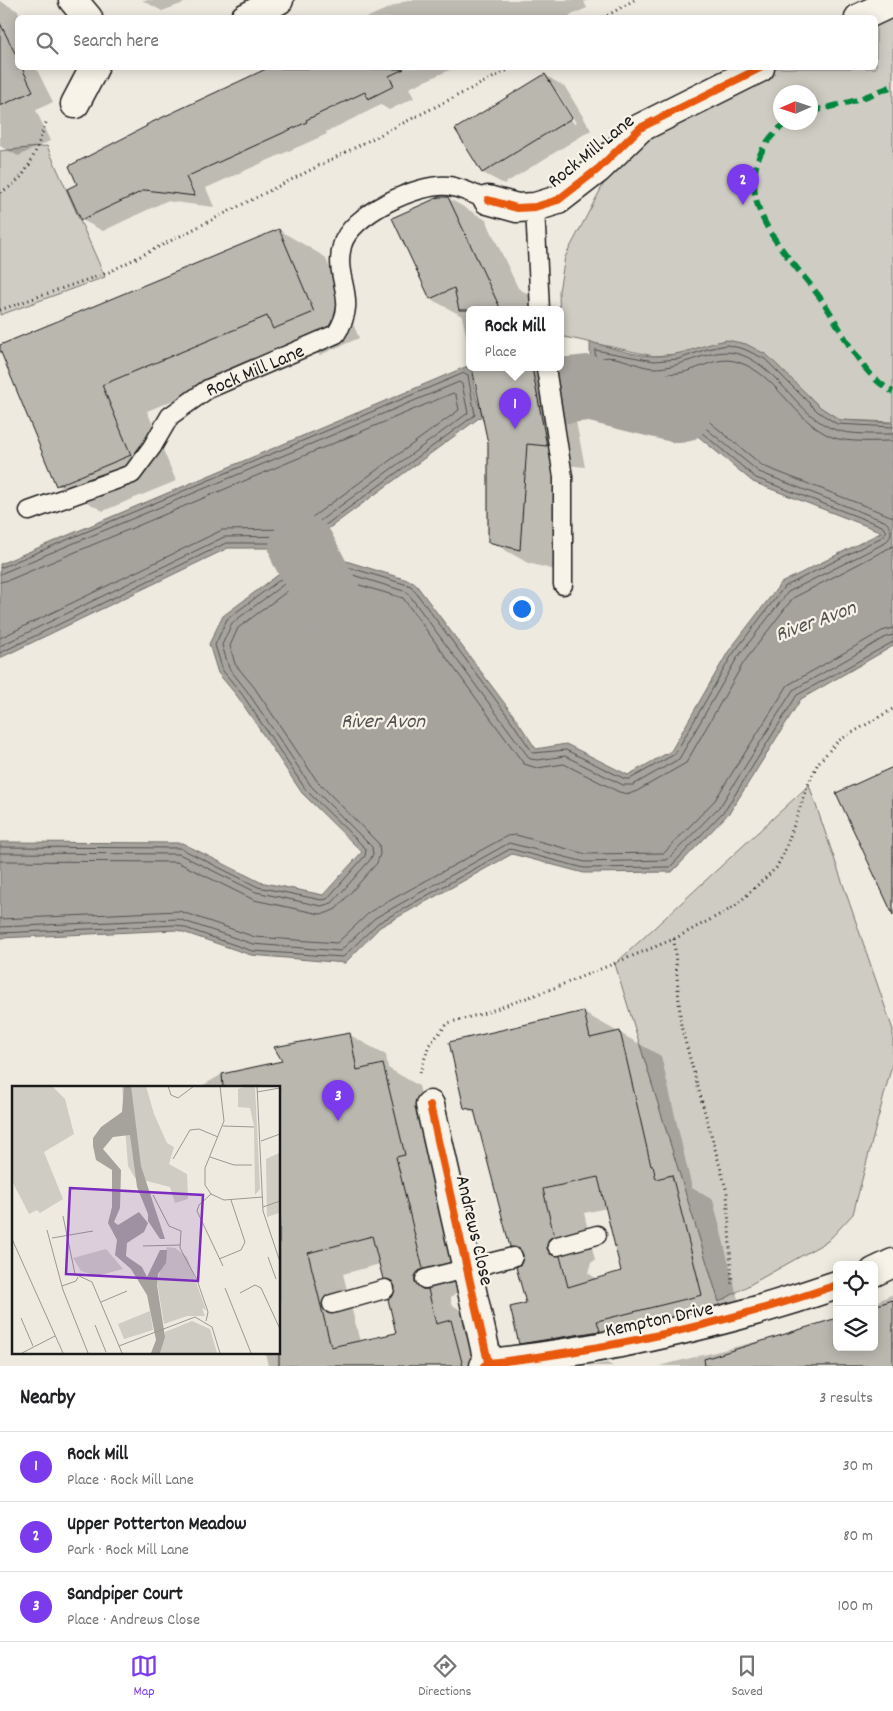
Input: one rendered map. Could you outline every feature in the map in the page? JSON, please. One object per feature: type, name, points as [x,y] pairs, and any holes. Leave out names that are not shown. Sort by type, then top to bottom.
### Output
[{"type":"street","points":[[73,0],[86,15]]},
{"type":"street","points":[[251,15],[280,0]]},
{"type":"street","points":[[865,15],[893,2]]},
{"type":"street","points":[[75,104],[93,70]]},
{"type":"street","name":"Rock Mill Lane","points":[[488,200],[517,208],[535,207],[558,200],[598,169],[640,128],[756,70]]},
{"type":"street","name":"Andrews Close","points":[[430,1105],[468,1268],[487,1365]]},
{"type":"street","points":[[878,1270],[893,1264]]},
{"type":"street","name":"Kempton Drive","points":[[487,1365],[613,1345],[737,1316],[833,1286]]},
{"type":"lane","name":"Rock Mill Lane","points":[[29,510],[132,474],[152,447],[170,416],[208,389],[336,334],[344,322],[347,309],[341,274],[342,247],[349,230],[381,205],[431,186],[448,186],[488,200]]},
{"type":"lane","points":[[535,207],[540,306]]},
{"type":"lane","points":[[547,371],[563,477],[563,585]]},
{"type":"lane","points":[[557,1246],[597,1235]]},
{"type":"lane","points":[[425,1278],[513,1257]]},
{"type":"lane","points":[[332,1304],[385,1288]]},
{"type":"path","points":[[608,15],[634,0]]},
{"type":"path","points":[[0,310],[109,272],[508,70]]},
{"type":"path","points":[[0,192],[10,188],[28,170],[56,97],[75,104]]},
{"type":"path","points":[[420,1074],[429,1045],[448,1023],[484,1013],[546,991],[674,939],[734,907],[776,868],[784,853],[808,784],[818,763],[838,741],[893,709]]},
{"type":"path","points":[[674,939],[681,1026],[727,1192],[733,1298],[737,1316]]},
{"type":"shaded area","points":[[893,12],[893,422],[840,420],[820,407],[677,354],[654,356],[564,337],[564,306],[559,306],[559,291],[565,257],[603,185],[624,155],[647,131],[770,70],[878,70],[878,17]]},
{"type":"shaded area","points":[[47,146],[105,277],[0,315],[0,151]]},
{"type":"shaded area","points":[[809,785],[893,1030],[893,1061],[853,1214],[828,1241],[719,1302],[615,964]]},
{"type":"water","name":"River Avon","points":[[727,340],[746,344],[767,355],[820,407],[840,420],[893,423],[893,646],[801,699],[730,812],[672,872],[584,873],[512,854],[380,927],[345,963],[251,955],[177,930],[0,938],[0,842],[182,843],[260,882],[323,895],[362,852],[302,793],[238,697],[218,673],[209,644],[223,616],[282,572],[317,552],[414,582],[514,716],[536,749],[566,744],[628,775],[671,751],[728,652],[781,583],[882,532],[753,482],[693,432],[610,411],[591,411],[590,342],[630,353],[664,356]]},
{"type":"water","points":[[466,367],[466,371],[471,371],[476,397],[483,415],[302,548],[228,548],[0,658],[0,564]]},
{"type":"building","points":[[0,23],[15,53],[15,70],[23,70],[33,91],[0,106]]},
{"type":"building","points":[[264,70],[402,70],[389,76],[394,86],[368,99],[365,92],[306,120],[307,122],[186,177],[195,196],[145,190],[81,220],[67,189],[77,184],[69,166],[146,125]]},
{"type":"building","points":[[545,74],[572,118],[482,173],[455,129]]},
{"type":"building","points":[[439,197],[448,197],[499,306],[466,306],[466,310],[459,310],[454,288],[430,299],[392,218]]},
{"type":"building","points":[[279,229],[314,312],[273,329],[267,316],[102,385],[131,455],[56,486],[0,350],[0,345]]},
{"type":"building","points":[[473,371],[533,371],[547,446],[527,444],[520,550],[488,542],[488,443]]},
{"type":"building","points":[[893,767],[893,915],[836,793]]},
{"type":"building","points":[[584,1011],[590,1038],[620,1031],[651,1166],[653,1166],[656,1179],[672,1175],[702,1295],[597,1321],[600,1331],[519,1344],[510,1307],[526,1303],[516,1267],[521,1264],[523,1255],[520,1249],[510,1247],[474,1110],[464,1108],[449,1042]],"holes":[[[598,1177],[621,1271],[568,1287],[560,1256],[550,1254],[547,1248],[549,1239],[554,1236],[543,1189]]]},
{"type":"building","points":[[350,1033],[357,1070],[383,1064],[405,1155],[396,1157],[423,1269],[415,1276],[415,1282],[422,1289],[428,1289],[436,1324],[451,1320],[463,1366],[279,1366],[280,1086],[223,1086],[222,1074],[282,1061],[274,1047]],"holes":[[[372,1236],[383,1279],[392,1281],[395,1287],[393,1296],[388,1299],[396,1333],[331,1347],[308,1253]]]},
{"type":"building","points":[[893,1300],[893,1366],[705,1366],[704,1359],[833,1319],[833,1351],[878,1351],[878,1305]]},
{"type":"waterway","name":"River Avon","points":[[550,392],[588,388],[679,410]]},
{"type":"waterway","points":[[302,548],[350,639]]},
{"type":"marked path","points":[[818,110],[857,100],[893,86]]},
{"type":"marked path","points":[[777,130],[759,157],[754,178],[756,197],[762,216],[784,253],[824,303],[862,364],[871,375],[893,392]]},
{"type":"cycle path","points":[[488,200],[517,208],[535,207],[558,200],[598,169],[640,128],[756,70]]},
{"type":"cycle path","points":[[430,1105],[489,1366]]},
{"type":"cycle path","points":[[484,1366],[489,1363],[577,1351],[665,1334],[752,1312],[833,1286]]},
{"type":"place","name":"Upper Potterton Meadow","points":[[743,205]]},
{"type":"place","name":"Rock Mill","points":[[515,429]]},
{"type":"place","name":"Sandpiper Court","points":[[338,1121]]}]
